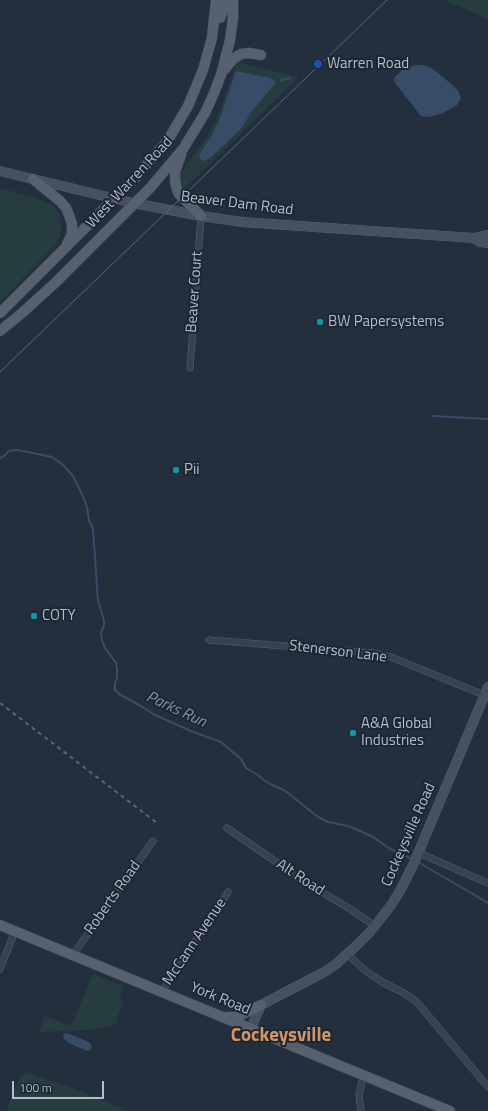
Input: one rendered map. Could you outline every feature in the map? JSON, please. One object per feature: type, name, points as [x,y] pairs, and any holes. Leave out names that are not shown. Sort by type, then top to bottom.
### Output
[{"type":"main road","name":"West Warren Road","points":[[0,313],[136,177],[168,140],[188,106],[208,55],[212,38],[216,0]]},
{"type":"main road","points":[[208,55],[223,11],[223,0]]},
{"type":"main road","name":"West Warren Road","points":[[0,331],[55,282],[134,203],[183,149],[205,113],[221,75],[230,40],[233,18],[233,0]]},
{"type":"main road","points":[[221,75],[233,59],[241,54],[250,53],[261,56]]},
{"type":"main road","points":[[183,149],[175,172],[177,190],[179,194],[201,216]]},
{"type":"main road","name":"Beaver Dam Road","points":[[0,171],[114,199],[201,216],[247,222],[474,238],[488,234]]},
{"type":"main road","points":[[33,179],[60,201],[66,208],[69,215],[72,224],[72,234],[63,251]]},
{"type":"main road","name":"Beaver Dam Road","points":[[474,238],[480,242],[488,243]]},
{"type":"main road","name":"Cockeysville Road","points":[[261,1005],[326,971],[347,954],[387,912],[401,889],[416,858],[486,691]]},
{"type":"main road","name":"York Road","points":[[0,925],[450,1111]]},
{"type":"main road","points":[[224,1017],[239,1016],[261,1005]]},
{"type":"main road","points":[[251,1028],[261,1005]]},
{"type":"street","name":"Beaver Court","points":[[190,368],[201,216]]},
{"type":"street","name":"Stenerson Lane","points":[[209,640],[373,653],[486,691]]},
{"type":"street","name":"Alt Road","points":[[227,828],[308,884],[347,907],[375,926]]},
{"type":"street","name":"Roberts Road","points":[[73,955],[153,841]]},
{"type":"street","points":[[416,858],[488,883]]},
{"type":"street","name":"McCann Avenue","points":[[162,991],[228,892]]},
{"type":"street","points":[[0,969],[15,931]]},
{"type":"street","points":[[347,954],[367,972],[416,1001],[488,1087]]},
{"type":"street","points":[[361,1111],[358,1095],[363,1075]]},
{"type":"green space","points":[[444,0],[488,0],[488,19],[467,10]]},
{"type":"green space","points":[[237,62],[299,77],[184,189],[179,185],[180,174],[209,134],[221,108]]},
{"type":"green space","points":[[0,188],[34,197],[54,206],[60,214],[61,235],[56,244],[0,302]]},
{"type":"green space","points":[[93,974],[123,986],[120,999],[123,1001],[115,1025],[87,1030],[39,1032],[45,1016],[71,1026]]},
{"type":"green space","points":[[27,1072],[88,1094],[126,1111],[8,1111],[8,1107],[21,1075]]},
{"type":"water","points":[[416,65],[431,68],[457,89],[461,98],[457,105],[443,113],[427,117],[421,116],[395,83],[394,78],[404,68]]},
{"type":"water","points":[[236,71],[270,78],[275,80],[275,84],[251,112],[242,128],[210,158],[204,161],[200,159],[199,155],[219,121]]},
{"type":"water","points":[[67,1033],[89,1042],[92,1046],[91,1049],[89,1051],[84,1050],[69,1043],[63,1038],[64,1034]]},
{"type":"waterway","points":[[281,80],[290,78]]},
{"type":"waterway","points":[[432,416],[488,419]]},
{"type":"waterway","name":"Parks Run","points":[[0,458],[9,451],[18,450],[52,457],[62,464],[73,476],[83,496],[87,507],[89,520],[93,529],[98,601],[104,620],[101,633],[102,640],[105,648],[116,663],[117,678],[115,690],[119,694],[155,715],[221,742],[241,759],[246,768],[265,781],[288,793],[318,817],[328,822],[348,826],[358,830],[373,837],[390,849],[412,859]]},
{"type":"waterway","name":"Parks Run","points":[[418,862],[488,903]]},
{"type":"tram line","points":[[0,372],[387,0]]},
{"type":"railway","points":[[0,703],[157,823]]},
{"type":"place","name":"Warren Road","points":[[318,64]]},
{"type":"place","name":"BW Papersystems","points":[[320,322]]},
{"type":"place","name":"Pii","points":[[176,470]]},
{"type":"place","name":"COTY","points":[[34,616]]},
{"type":"place","name":"A&A Global Industries","points":[[353,733]]},
{"type":"district","name":"Cockeysville","points":[[281,1036]]}]
